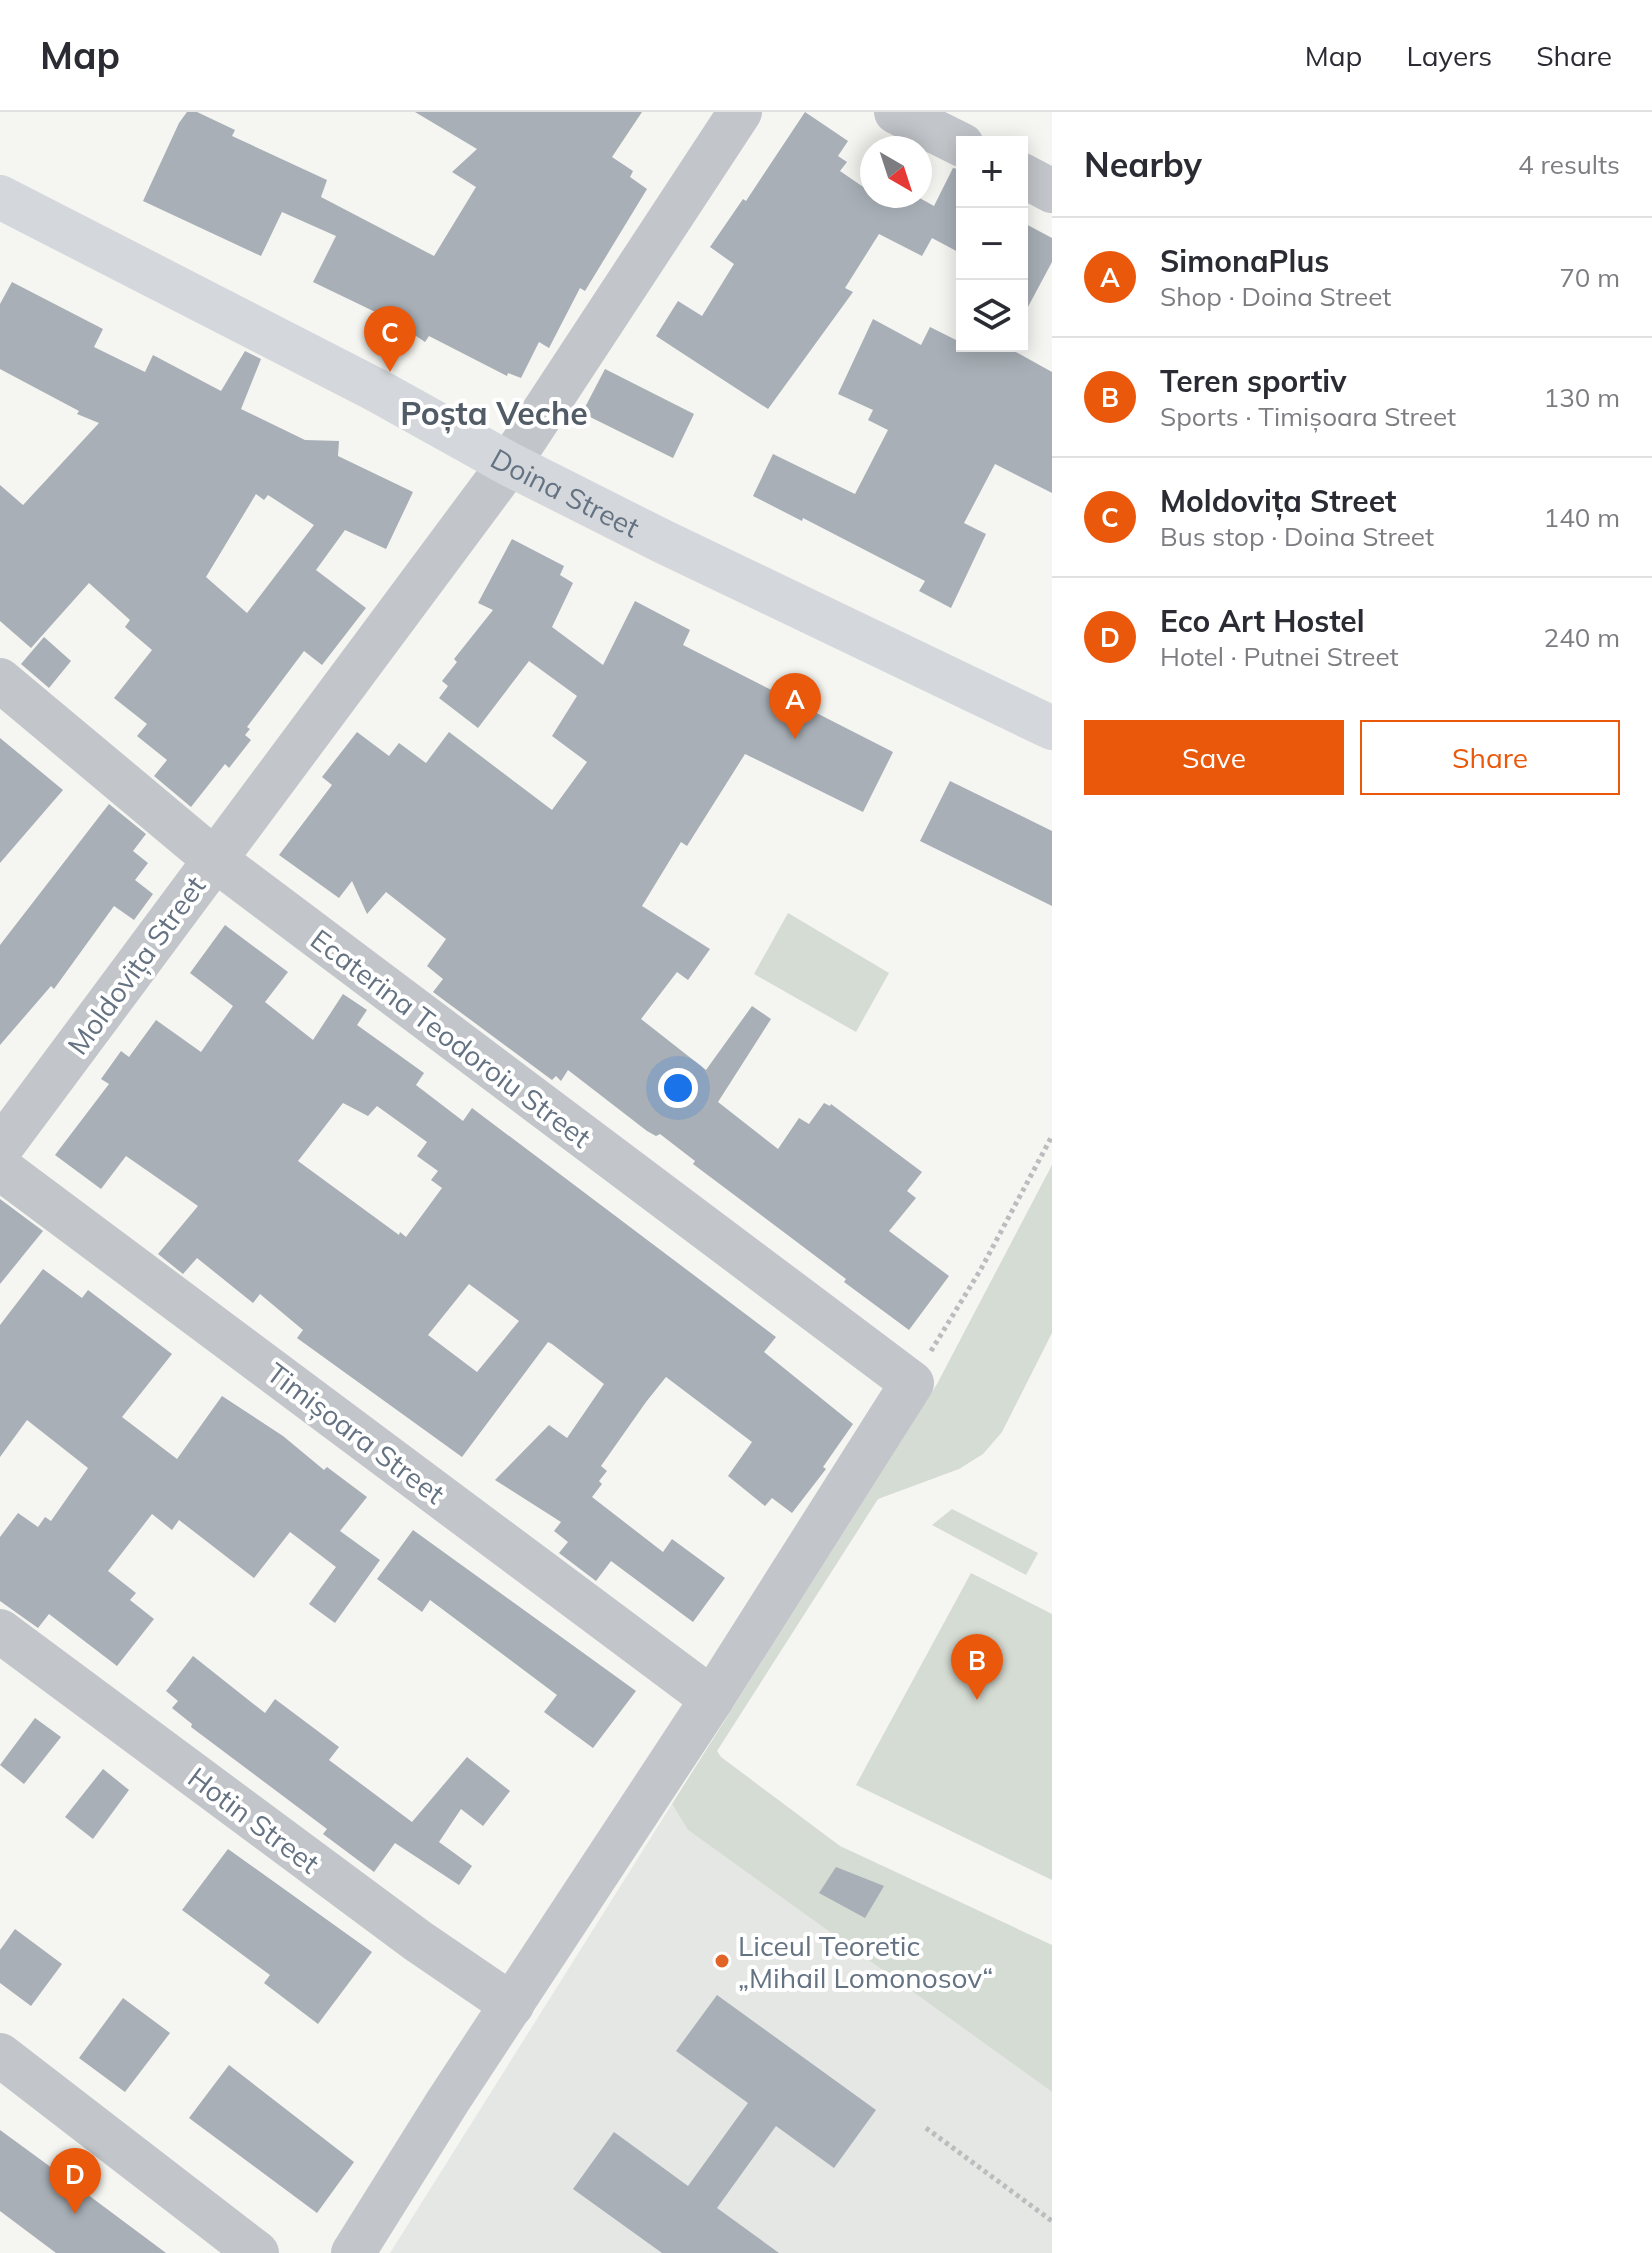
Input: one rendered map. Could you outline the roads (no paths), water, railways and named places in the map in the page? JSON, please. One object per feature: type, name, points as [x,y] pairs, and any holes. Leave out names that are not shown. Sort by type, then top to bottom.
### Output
[{"type":"main road","name":"Doina Street","points":[[0,197],[378,391],[509,464],[1052,728]]},
{"type":"street","name":"Moldovița Street","points":[[0,1149],[509,464],[740,112]]},
{"type":"street","points":[[896,112],[956,142]]},
{"type":"street","points":[[1028,178],[1052,191]]},
{"type":"street","name":"Ecaterina Teodoroiu Street","points":[[0,680],[214,859],[912,1383],[712,1699]]},
{"type":"street","name":"Timișoara Street","points":[[0,1168],[712,1699]]},
{"type":"street","name":"Hotin Street","points":[[0,1631],[418,1941],[512,2005]]},
{"type":"street","points":[[353,2253],[712,1699]]},
{"type":"street","points":[[0,2055],[257,2253]]},
{"type":"place","name":"Moldovița Street","points":[[390,372]]},
{"type":"place","name":"SimonaPlus","points":[[795,739]]},
{"type":"place","name":"Teren sportiv","points":[[977,1700]]},
{"type":"place","name":"Liceul Teoretic „Mihail Lomonosov“","points":[[722,1961]]},
{"type":"place","name":"Eco Art Hostel","points":[[75,2214]]},
{"type":"district","name":"Poșta Veche","points":[[494,413]]}]
